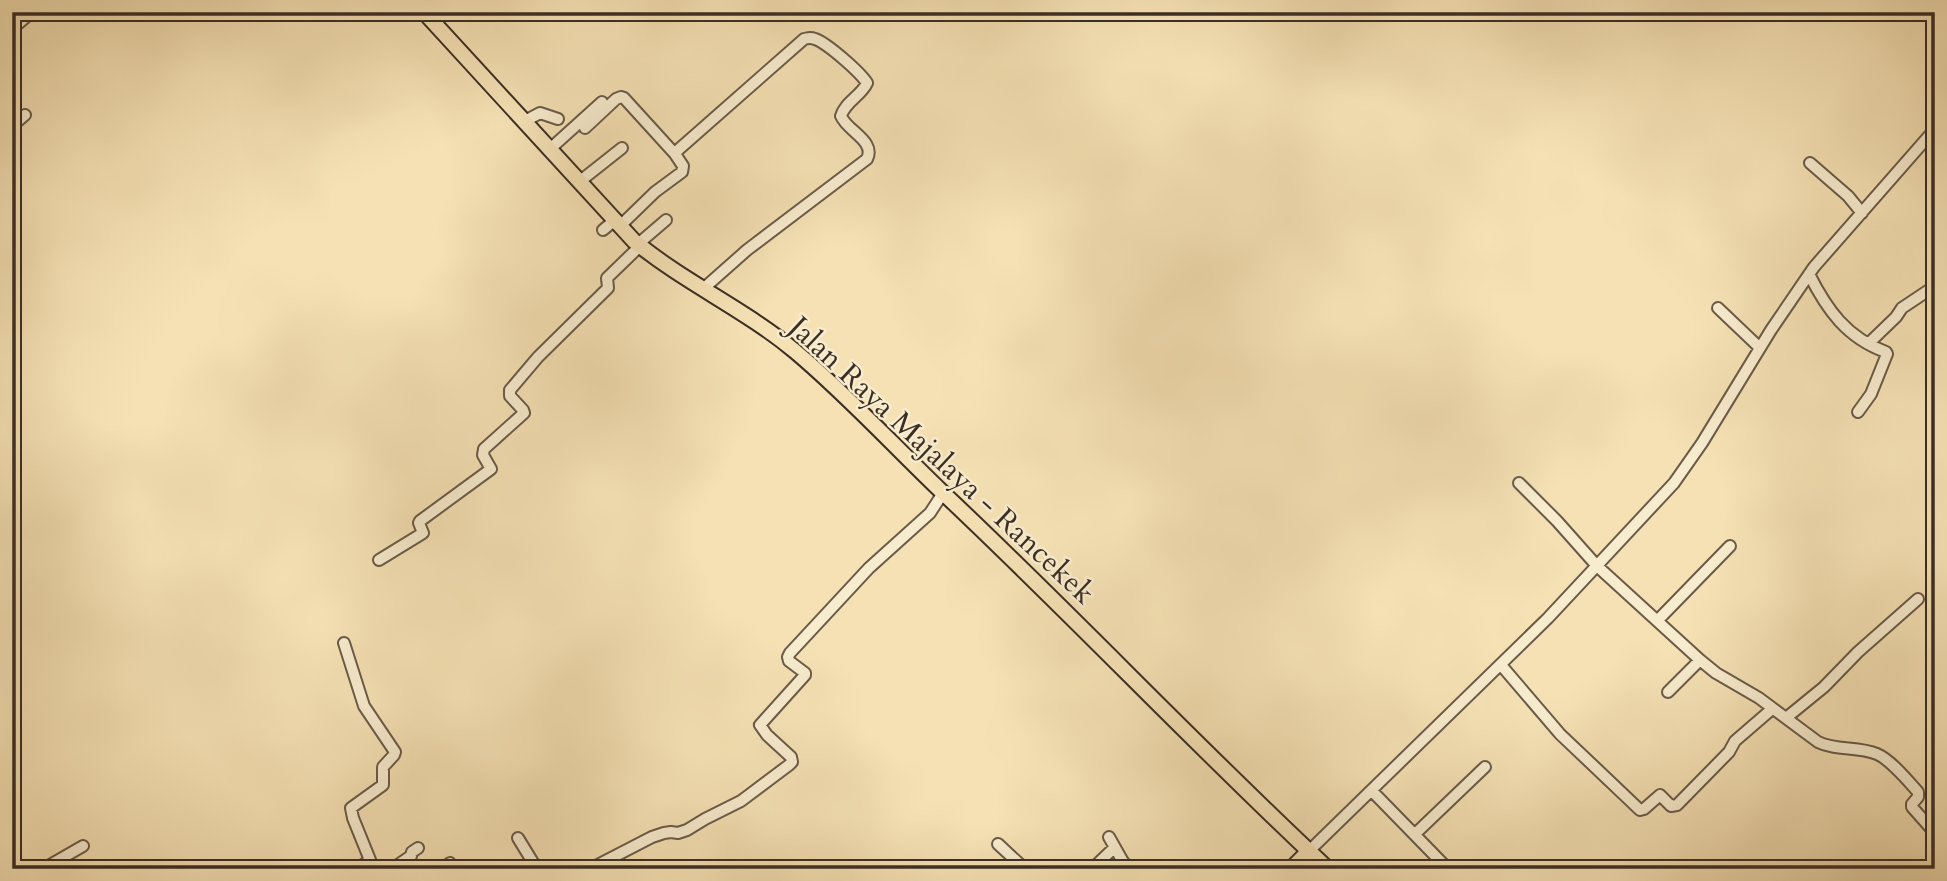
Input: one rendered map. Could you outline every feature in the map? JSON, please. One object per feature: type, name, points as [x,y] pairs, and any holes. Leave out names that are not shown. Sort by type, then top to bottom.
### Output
[{"type":"main road","name":"Jalan Raya Majalaya - Rancekek","points":[[425,12],[579,182],[613,226],[672,271],[704,289],[796,352],[1328,869]]},
{"type":"main road","points":[[1291,869],[1309,851]]},
{"type":"street","points":[[12,29],[32,12]]},
{"type":"street","points":[[675,154],[804,39],[815,38],[867,83],[843,109],[841,116],[845,124],[869,147],[870,155],[867,159],[747,250],[704,289]]},
{"type":"street","points":[[584,128],[616,99],[624,98],[683,166],[682,172],[613,226]]},
{"type":"street","points":[[550,149],[602,102]]},
{"type":"street","points":[[525,121],[540,113],[558,119]]},
{"type":"street","points":[[12,126],[25,115]]},
{"type":"street","points":[[1309,851],[1502,665],[1674,483],[1809,274],[1826,251],[1935,129]]},
{"type":"street","points":[[579,182],[622,148]]},
{"type":"street","points":[[1810,163],[1848,196],[1862,213]]},
{"type":"street","points":[[379,560],[424,533],[419,521],[491,469],[483,455],[484,449],[524,413],[510,396],[510,390],[537,357],[608,288],[607,278],[667,220]]},
{"type":"street","points":[[1809,274],[1828,309],[1838,321],[1868,344],[1886,352],[1887,357],[1871,394],[1858,412]]},
{"type":"street","points":[[1868,344],[1902,308],[1935,286]]},
{"type":"street","points":[[1717,308],[1759,348]]},
{"type":"street","points":[[1519,483],[1597,566],[1716,673],[1749,691],[1826,746],[1878,754],[1886,760],[1918,792],[1912,807],[1935,833]]},
{"type":"street","points":[[590,869],[652,837],[687,831],[741,801],[792,762],[791,757],[778,747],[760,724],[805,675],[789,661],[790,653],[869,568],[930,513],[943,493]]},
{"type":"street","points":[[1657,621],[1730,545]]},
{"type":"street","points":[[1786,718],[1824,687],[1917,599]]},
{"type":"street","points":[[344,643],[364,706],[395,752],[383,767],[383,785],[351,808],[352,818],[373,864],[357,869]]},
{"type":"street","points":[[1668,692],[1700,660]]},
{"type":"street","points":[[1502,665],[1560,734],[1640,810],[1658,795],[1671,806],[1677,805],[1729,752],[1735,741],[1772,709]]},
{"type":"street","points":[[1415,834],[1485,767]]},
{"type":"street","points":[[1372,791],[1448,869]]},
{"type":"street","points":[[518,838],[537,869]]},
{"type":"street","points":[[1092,869],[1111,842],[1129,869]]},
{"type":"street","points":[[998,844],[1025,869]]},
{"type":"street","points":[[43,869],[83,846]]},
{"type":"street","points":[[392,869],[418,848]]},
{"type":"street","points":[[12,863],[16,869]]}]
